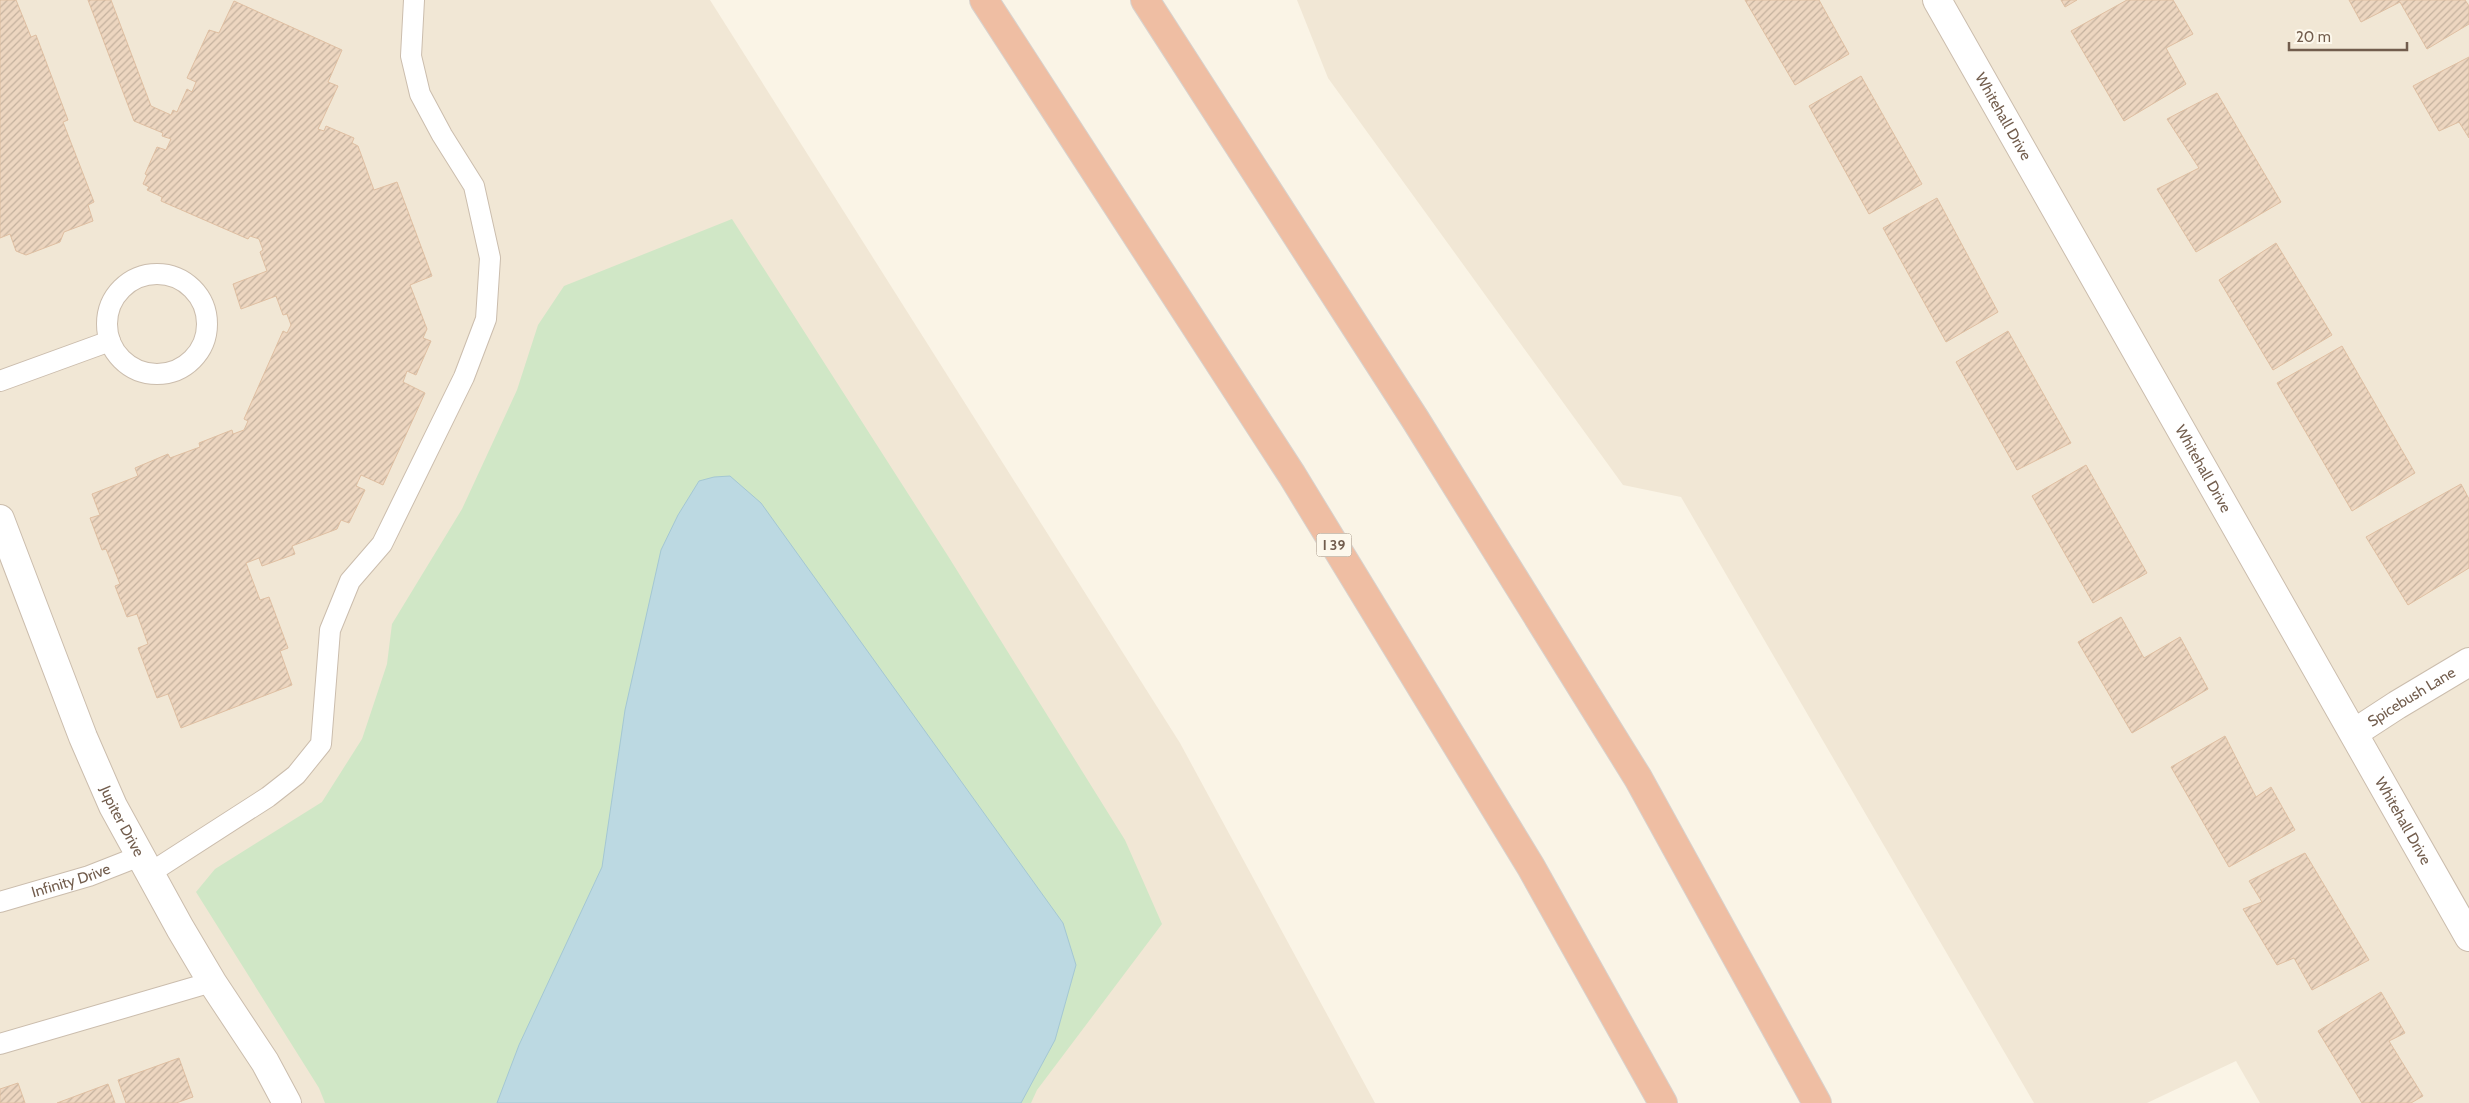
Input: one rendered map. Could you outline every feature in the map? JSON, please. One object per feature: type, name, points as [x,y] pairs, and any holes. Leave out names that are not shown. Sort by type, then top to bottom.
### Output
[{"type":"highway","name":"I 39","points":[[984,0],[1297,483],[1531,866],[1663,1103]]},
{"type":"highway","points":[[1145,0],[1415,419],[1638,778],[1817,1103]]},
{"type":"street","name":"Whitehall Drive","points":[[1937,0],[2469,937]]},
{"type":"street","name":"Jupiter Drive","points":[[0,519],[83,737],[113,806],[212,982],[266,1062],[287,1103]]},
{"type":"street","name":"Spicebush Lane","points":[[2354,733],[2469,662]]},
{"type":"lane","name":"Infinity Drive","points":[[0,902],[89,876],[145,865],[268,797],[296,775],[321,744],[330,630],[350,581],[382,544],[464,377],[486,319],[490,258],[474,186],[442,135],[420,94],[411,56],[414,0]]},
{"type":"lane","points":[[152,274],[168,275],[183,281],[196,292],[204,305],[208,321],[206,338],[199,352],[188,364],[174,372],[158,375],[127,366],[116,354],[110,342],[106,329],[107,315],[113,299],[123,287],[136,278],[152,274]]},
{"type":"lane","points":[[0,382],[110,342]]},
{"type":"lane","points":[[0,1044],[212,982]]},
{"type":"shaded area","points":[[0,0],[710,0],[1180,743],[1375,1103],[0,1103]]},
{"type":"shaded area","points":[[1297,0],[2469,0],[2469,1103],[2260,1103],[2236,1061],[2147,1103],[2034,1103],[1681,497],[1623,485],[1328,78]]},
{"type":"green space","points":[[732,219],[948,556],[1125,840],[1162,924],[1037,1090],[1031,1103],[325,1103],[319,1088],[196,892],[215,869],[322,802],[362,739],[387,664],[392,624],[462,509],[517,390],[538,325],[564,286]]},
{"type":"water","points":[[730,476],[761,503],[1063,923],[1076,965],[1055,1040],[1021,1103],[497,1103],[519,1045],[602,867],[625,710],[661,550],[678,515],[699,481],[714,477]]},
{"type":"building","points":[[0,0],[16,0],[31,37],[36,35],[68,120],[63,122],[94,202],[88,205],[93,221],[64,232],[60,242],[26,255],[16,251],[10,234],[0,238]]},
{"type":"building","points":[[88,0],[111,0],[151,106],[171,115],[173,110],[177,112],[187,89],[192,92],[196,82],[187,78],[209,30],[219,33],[234,1],[342,50],[328,82],[338,86],[318,129],[324,131],[326,126],[354,138],[352,143],[358,146],[374,190],[397,182],[432,276],[410,285],[427,329],[423,338],[431,341],[416,375],[407,371],[403,382],[425,393],[383,485],[361,475],[356,486],[365,490],[349,523],[341,520],[337,529],[292,546],[295,554],[262,566],[259,558],[246,563],[260,600],[269,597],[288,648],[280,651],[292,685],[181,728],[168,694],[157,698],[138,648],[148,644],[137,614],[127,617],[115,586],[120,584],[106,549],[102,550],[90,518],[100,515],[92,494],[138,476],[135,468],[168,454],[170,458],[200,447],[199,443],[232,430],[233,434],[244,430],[248,421],[244,419],[283,331],[287,333],[291,325],[287,314],[283,315],[276,296],[241,309],[233,284],[267,271],[260,252],[263,250],[259,239],[250,236],[248,239],[161,201],[162,197],[147,190],[149,187],[143,184],[147,175],[145,174],[157,147],[166,150],[171,139],[162,136],[163,133],[134,121]]},
{"type":"building","points":[[1745,0],[1819,0],[1849,54],[1795,85]]},
{"type":"building","points":[[2061,0],[2077,0],[2065,7]]},
{"type":"building","points":[[2127,0],[2173,0],[2193,34],[2166,48],[2186,84],[2124,121],[2071,31]]},
{"type":"building","points":[[2349,0],[2465,0],[2469,6],[2469,24],[2427,49],[2400,2],[2361,22]]},
{"type":"building","points":[[2469,57],[2469,138],[2459,122],[2439,131],[2413,86]]},
{"type":"building","points":[[1861,76],[1922,184],[1869,214],[1809,106]]},
{"type":"building","points":[[2217,93],[2281,202],[2196,252],[2157,189],[2199,168],[2167,119]]},
{"type":"building","points":[[1937,198],[1998,312],[1946,342],[1883,228]]},
{"type":"building","points":[[2276,243],[2332,335],[2273,370],[2219,280]]},
{"type":"building","points":[[2008,331],[2071,443],[2017,470],[1956,362]]},
{"type":"building","points":[[2342,346],[2415,473],[2352,511],[2277,383]]},
{"type":"building","points":[[2086,465],[2147,573],[2093,603],[2032,496]]},
{"type":"building","points":[[2461,484],[2469,499],[2469,568],[2408,605],[2366,537]]},
{"type":"building","points":[[2121,617],[2144,658],[2180,637],[2208,689],[2132,733],[2078,642]]},
{"type":"building","points":[[2225,736],[2256,797],[2271,787],[2295,830],[2229,867],[2171,767]]},
{"type":"building","points":[[2305,853],[2369,960],[2312,990],[2294,958],[2277,965],[2243,909],[2262,902],[2249,881]]},
{"type":"building","points":[[2381,992],[2405,1033],[2389,1041],[2423,1096],[2411,1103],[2362,1103],[2318,1031]]},
{"type":"building","points":[[179,1058],[193,1097],[176,1103],[126,1103],[118,1080]]},
{"type":"building","points":[[18,1083],[25,1103],[0,1103],[0,1089]]},
{"type":"building","points":[[108,1084],[115,1103],[57,1103]]}]
